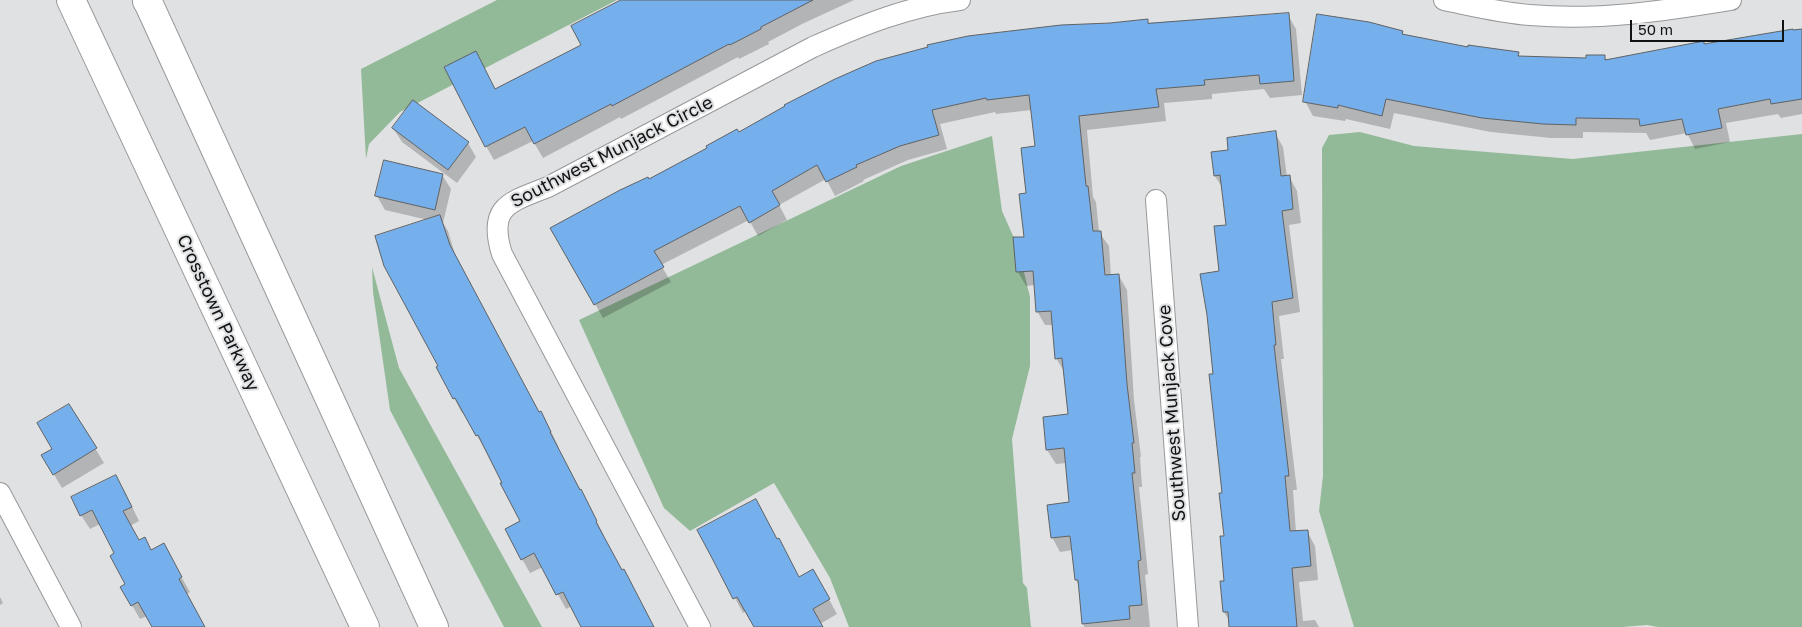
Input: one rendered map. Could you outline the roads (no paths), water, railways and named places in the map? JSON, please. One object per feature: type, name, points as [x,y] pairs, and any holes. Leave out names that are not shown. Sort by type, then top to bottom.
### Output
[{"type":"main road","name":"Crosstown Parkway","points":[[71,0],[365,627]]},
{"type":"main road","points":[[147,0],[434,627]]},
{"type":"street","name":"Southwest Munjack Circle","points":[[700,627],[502,254],[498,240],[499,220],[502,212],[508,204],[548,187],[814,47],[854,29],[894,15],[960,0]]},
{"type":"street","points":[[1444,0],[1484,9],[1530,15],[1584,17],[1629,15],[1731,0]]},
{"type":"street","name":"Southwest Munjack Cove","points":[[1156,200],[1188,627]]},
{"type":"street","points":[[0,494],[71,627]]}]
